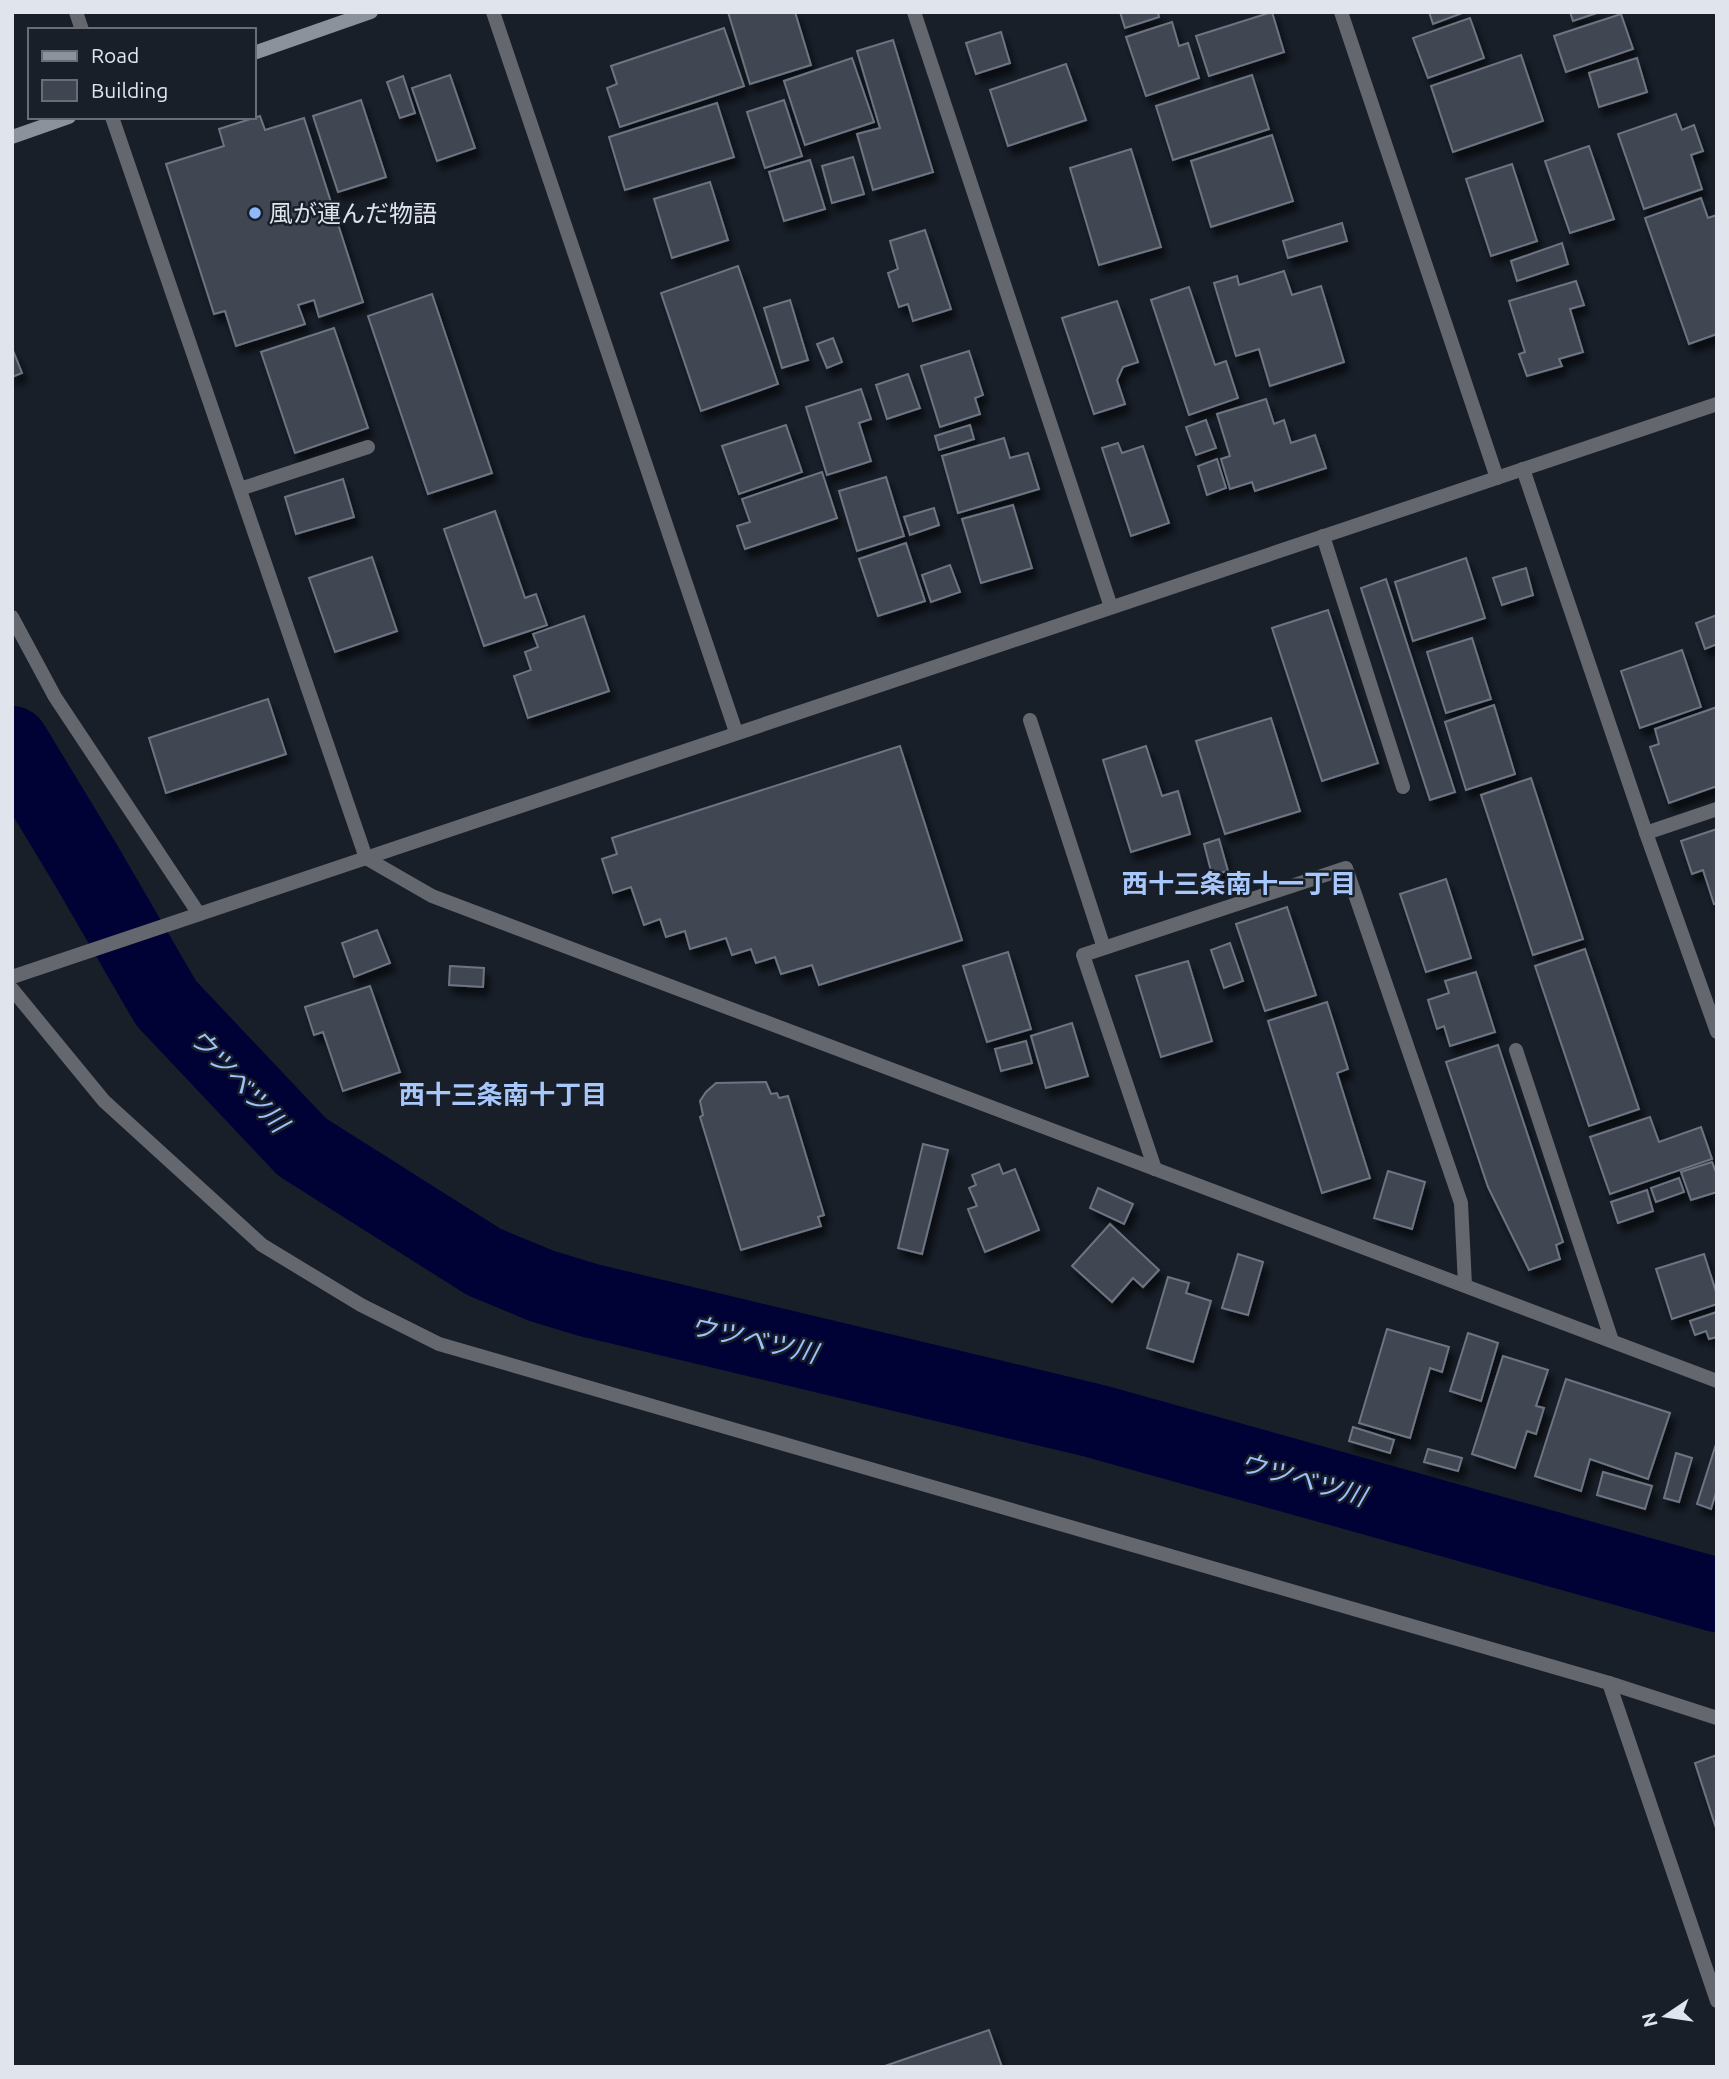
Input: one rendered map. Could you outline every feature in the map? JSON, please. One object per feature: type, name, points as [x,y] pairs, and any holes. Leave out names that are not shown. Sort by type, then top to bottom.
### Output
[{"type":"main road","points":[[256,52],[371,12]]},
{"type":"main road","points":[[12,137],[63,119]]},
{"type":"street","points":[[493,12],[736,732]]},
{"type":"street","points":[[914,12],[1111,607]]},
{"type":"street","points":[[1341,12],[1497,478]]},
{"type":"street","points":[[113,119],[366,858],[432,896],[1717,1381]]},
{"type":"street","points":[[12,976],[1717,404]]},
{"type":"street","points":[[240,489],[368,446]]},
{"type":"street","points":[[1523,469],[1646,833],[1717,1032]]},
{"type":"street","points":[[1323,536],[1403,787]]},
{"type":"street","points":[[12,617],[55,697],[198,914]]},
{"type":"street","points":[[1030,720],[1104,948]]},
{"type":"street","points":[[1646,833],[1717,809]]},
{"type":"street","points":[[1155,1169],[1083,955],[1346,868],[1461,1203],[1465,1285]]},
{"type":"street","points":[[12,989],[104,1101],[262,1245],[361,1305],[439,1344],[1609,1683],[1717,1718]]},
{"type":"street","points":[[1516,1050],[1612,1341]]},
{"type":"street","points":[[1609,1683],[1717,2001]]},
{"type":"building","points":[[728,12],[795,12],[811,65],[750,84]]},
{"type":"building","points":[[1120,12],[1158,12],[1159,17],[1125,28]]},
{"type":"building","points":[[1272,12],[1284,52],[1209,76],[1196,36]]},
{"type":"building","points":[[1429,12],[1465,12],[1433,24]]},
{"type":"building","points":[[1570,12],[1600,12],[1573,21]]},
{"type":"building","points":[[1621,14],[1633,49],[1566,72],[1554,36]]},
{"type":"building","points":[[1470,18],[1484,58],[1428,78],[1413,38]]},
{"type":"building","points":[[1172,22],[1179,46],[1188,43],[1199,78],[1146,96],[1126,37]]},
{"type":"building","points":[[724,28],[744,86],[620,127],[607,88],[617,84],[611,66]]},
{"type":"building","points":[[1001,32],[1010,63],[976,74],[966,43]]},
{"type":"building","points":[[893,40],[933,172],[873,190],[857,134],[880,128],[857,51]]},
{"type":"building","points":[[1521,55],[1543,121],[1453,152],[1431,86]]},
{"type":"building","points":[[852,58],[874,122],[805,145],[784,81]]},
{"type":"building","points":[[1637,58],[1647,92],[1599,107],[1589,73]]},
{"type":"building","points":[[1066,64],[1086,120],[1008,146],[990,90]]},
{"type":"building","points":[[450,75],[475,148],[437,161],[412,88]]},
{"type":"building","points":[[1252,75],[1269,129],[1173,160],[1156,106]]},
{"type":"building","points":[[403,76],[415,113],[400,118],[387,82]]},
{"type":"building","points":[[361,100],[386,177],[338,192],[313,116]]},
{"type":"building","points":[[784,100],[802,156],[765,168],[747,112]]},
{"type":"building","points":[[717,103],[734,157],[625,190],[609,137]]},
{"type":"building","points":[[1676,114],[1682,130],[1694,125],[1703,151],[1691,155],[1702,189],[1644,209],[1618,134]]},
{"type":"building","points":[[260,116],[265,130],[304,118],[363,302],[319,317],[314,300],[298,305],[305,324],[236,346],[225,311],[214,314],[166,164],[224,146],[219,129]]},
{"type":"building","points":[[1272,135],[1293,201],[1211,227],[1191,161]]},
{"type":"building","points":[[1589,146],[1614,219],[1570,233],[1545,161]]},
{"type":"building","points":[[1131,149],[1161,247],[1099,265],[1070,168]]},
{"type":"building","points":[[853,157],[864,194],[832,203],[822,166]]},
{"type":"building","points":[[810,160],[825,209],[784,221],[769,172]]},
{"type":"building","points":[[1512,164],[1537,241],[1491,256],[1466,179]]},
{"type":"building","points":[[710,182],[728,240],[672,258],[654,199]]},
{"type":"building","points":[[1701,198],[1708,218],[1717,215],[1717,334],[1689,344],[1645,218]]},
{"type":"building","points":[[1342,223],[1347,241],[1288,258],[1283,241]]},
{"type":"building","points":[[925,230],[951,309],[913,321],[908,304],[899,307],[888,273],[898,269],[890,241]]},
{"type":"building","points":[[1562,243],[1568,264],[1517,281],[1511,261]]},
{"type":"building","points":[[738,266],[778,384],[701,411],[661,293]]},
{"type":"building","points":[[1284,271],[1292,295],[1321,286],[1344,362],[1270,386],[1259,349],[1236,356],[1214,283],[1237,276],[1239,285]]},
{"type":"building","points":[[1576,281],[1584,305],[1570,309],[1583,352],[1559,359],[1562,366],[1527,376],[1519,354],[1525,352],[1509,301]]},
{"type":"building","points":[[1189,287],[1215,365],[1226,361],[1238,398],[1189,415],[1151,300]]},
{"type":"building","points":[[432,294],[492,473],[428,494],[368,316]]},
{"type":"building","points":[[790,300],[808,360],[782,368],[764,308]]},
{"type":"building","points":[[1117,301],[1138,362],[1123,367],[1117,380],[1125,404],[1094,414],[1062,318]]},
{"type":"building","points":[[334,328],[368,428],[295,453],[261,352]]},
{"type":"building","points":[[833,338],[842,362],[827,368],[817,344]]},
{"type":"building","points":[[12,348],[22,373],[12,377]]},
{"type":"building","points":[[969,351],[983,395],[975,398],[980,414],[940,427],[921,366]]},
{"type":"building","points":[[908,374],[920,408],[887,419],[876,385]]},
{"type":"building","points":[[861,389],[871,419],[859,423],[871,461],[827,475],[806,407]]},
{"type":"building","points":[[1266,399],[1274,424],[1284,420],[1291,443],[1315,435],[1326,468],[1255,491],[1252,482],[1230,489],[1221,459],[1230,456],[1217,414]]},
{"type":"building","points":[[1206,420],[1216,448],[1196,455],[1186,427]]},
{"type":"building","points":[[786,425],[802,472],[739,494],[722,446]]},
{"type":"building","points":[[970,425],[974,439],[939,450],[935,436]]},
{"type":"building","points":[[1004,438],[1010,458],[1028,453],[1039,489],[958,513],[942,456]]},
{"type":"building","points":[[1118,443],[1122,453],[1143,446],[1169,523],[1131,536],[1102,448]]},
{"type":"building","points":[[1217,459],[1226,488],[1207,495],[1198,466]]},
{"type":"building","points":[[822,472],[837,518],[745,549],[737,526],[750,522],[742,499]]},
{"type":"building","points":[[886,477],[904,536],[857,551],[839,491]]},
{"type":"building","points":[[343,479],[354,517],[296,534],[285,497]]},
{"type":"building","points":[[1013,505],[1032,568],[981,583],[962,519]]},
{"type":"building","points":[[934,508],[939,525],[910,535],[904,517]]},
{"type":"building","points":[[495,511],[525,598],[536,594],[547,625],[484,646],[444,529]]},
{"type":"building","points":[[906,543],[925,601],[878,616],[859,559]]},
{"type":"building","points":[[372,557],[397,631],[335,652],[309,578]]},
{"type":"building","points":[[1466,558],[1485,618],[1413,641],[1395,582]]},
{"type":"building","points":[[950,565],[960,592],[931,602],[922,575]]},
{"type":"building","points":[[1526,568],[1533,595],[1502,605],[1493,578]]},
{"type":"building","points":[[1386,579],[1455,792],[1430,800],[1361,588]]},
{"type":"building","points":[[1328,610],[1378,763],[1322,781],[1272,628]]},
{"type":"building","points":[[1717,615],[1717,644],[1705,649],[1696,623]]},
{"type":"building","points":[[584,616],[609,691],[528,718],[514,676],[531,670],[525,652],[538,647],[533,634]]},
{"type":"building","points":[[1472,638],[1491,699],[1446,713],[1427,652]]},
{"type":"building","points":[[1682,650],[1701,707],[1640,728],[1621,671]]},
{"type":"building","points":[[268,699],[286,754],[166,793],[149,738]]},
{"type":"building","points":[[1494,705],[1515,774],[1466,790],[1445,722]]},
{"type":"building","points":[[1717,707],[1717,786],[1669,803],[1650,747],[1659,744],[1655,729]]},
{"type":"building","points":[[1271,718],[1300,811],[1225,834],[1196,741]]},
{"type":"building","points":[[900,746],[962,940],[819,985],[812,965],[781,974],[775,957],[756,963],[751,949],[732,955],[726,938],[690,949],[685,931],[666,937],[660,919],[644,925],[631,887],[613,893],[602,859],[617,854],[612,838]]},
{"type":"building","points":[[1146,746],[1162,796],[1178,791],[1190,834],[1131,852],[1103,760]]},
{"type":"building","points":[[1531,778],[1583,939],[1533,955],[1481,795]]},
{"type":"building","points":[[1717,829],[1717,903],[1714,904],[1703,870],[1692,874],[1681,841]]},
{"type":"building","points":[[1219,839],[1228,871],[1212,875],[1204,844]]},
{"type":"building","points":[[1446,879],[1471,958],[1426,972],[1400,894]]},
{"type":"building","points":[[1287,907],[1316,995],[1265,1011],[1236,924]]},
{"type":"building","points":[[377,930],[390,963],[354,977],[342,943]]},
{"type":"building","points":[[1230,943],[1243,981],[1224,988],[1211,950]]},
{"type":"building","points":[[1585,949],[1639,1109],[1589,1126],[1535,966]]},
{"type":"building","points":[[1008,952],[1031,1029],[987,1042],[963,966]]},
{"type":"building","points":[[1188,961],[1212,1041],[1161,1057],[1136,976]]},
{"type":"building","points":[[450,966],[484,968],[483,987],[449,985]]},
{"type":"building","points":[[1476,972],[1495,1032],[1450,1046],[1444,1026],[1437,1029],[1428,1000],[1449,993],[1445,981]]},
{"type":"building","points":[[370,986],[400,1072],[343,1091],[323,1032],[314,1035],[305,1007]]},
{"type":"building","points":[[1327,1002],[1348,1069],[1337,1073],[1370,1178],[1322,1193],[1268,1021]]},
{"type":"building","points":[[1072,1023],[1088,1076],[1046,1088],[1031,1036]]},
{"type":"building","points":[[1026,1041],[1032,1063],[1001,1071],[995,1049]]},
{"type":"building","points":[[1498,1045],[1563,1242],[1556,1245],[1560,1259],[1529,1270],[1488,1187],[1446,1062]]},
{"type":"building","points":[[766,1082],[771,1094],[777,1093],[779,1098],[788,1096],[824,1215],[818,1217],[821,1226],[741,1250],[700,1117],[703,1115],[700,1101],[716,1083]]},
{"type":"building","points":[[1650,1117],[1659,1142],[1701,1127],[1712,1159],[1610,1194],[1590,1137]]},
{"type":"building","points":[[923,1144],[948,1150],[922,1254],[898,1248]]},
{"type":"building","points":[[1712,1162],[1717,1175],[1717,1192],[1691,1200],[1681,1172]]},
{"type":"building","points":[[999,1164],[1003,1174],[1015,1169],[1039,1230],[985,1252],[968,1209],[977,1206],[969,1188],[976,1185],[972,1175]]},
{"type":"building","points":[[1388,1171],[1425,1182],[1412,1229],[1374,1218]]},
{"type":"building","points":[[1679,1178],[1684,1192],[1656,1202],[1651,1188]]},
{"type":"building","points":[[1098,1188],[1133,1204],[1124,1224],[1090,1208]]},
{"type":"building","points":[[1647,1190],[1653,1211],[1618,1223],[1611,1202]]},
{"type":"building","points":[[1110,1224],[1159,1270],[1143,1287],[1133,1278],[1112,1302],[1072,1266]]},
{"type":"building","points":[[1238,1254],[1263,1262],[1248,1315],[1222,1308]]},
{"type":"building","points":[[1704,1254],[1717,1295],[1717,1304],[1672,1319],[1656,1269]]},
{"type":"building","points":[[1168,1277],[1189,1283],[1186,1293],[1211,1301],[1193,1362],[1147,1348]]},
{"type":"building","points":[[1717,1312],[1717,1337],[1709,1339],[1706,1331],[1695,1335],[1690,1321]]},
{"type":"building","points":[[1387,1329],[1449,1347],[1442,1372],[1430,1368],[1410,1438],[1359,1423]]},
{"type":"building","points":[[1468,1333],[1498,1343],[1481,1401],[1450,1391]]},
{"type":"building","points":[[1503,1356],[1548,1370],[1536,1406],[1544,1408],[1536,1434],[1527,1431],[1515,1468],[1472,1454]]},
{"type":"building","points":[[1566,1379],[1670,1413],[1648,1479],[1590,1459],[1581,1491],[1535,1476]]},
{"type":"building","points":[[1353,1427],[1394,1440],[1390,1453],[1349,1441]]},
{"type":"building","points":[[1717,1441],[1717,1489],[1711,1509],[1697,1504]]},
{"type":"building","points":[[1428,1449],[1462,1458],[1458,1471],[1424,1462]]},
{"type":"building","points":[[1676,1453],[1692,1458],[1679,1502],[1664,1498]]},
{"type":"building","points":[[1603,1472],[1652,1486],[1645,1509],[1597,1495]]},
{"type":"building","points":[[1717,1755],[1717,1828],[1716,1828],[1695,1763]]},
{"type":"building","points":[[989,2030],[1002,2067],[882,2067]]},
{"type":"waterway","name":"ウツベツ川","points":[[12,743],[166,1003],[302,1147],[484,1262],[542,1286],[588,1300],[1095,1421],[1717,1595]]},
{"type":"place","name":"風が運んだ物語","points":[[255,213]]},
{"type":"district","name":"西十三条南十一丁目","points":[[1239,883]]},
{"type":"district","name":"西十三条南十丁目","points":[[503,1094]]}]
